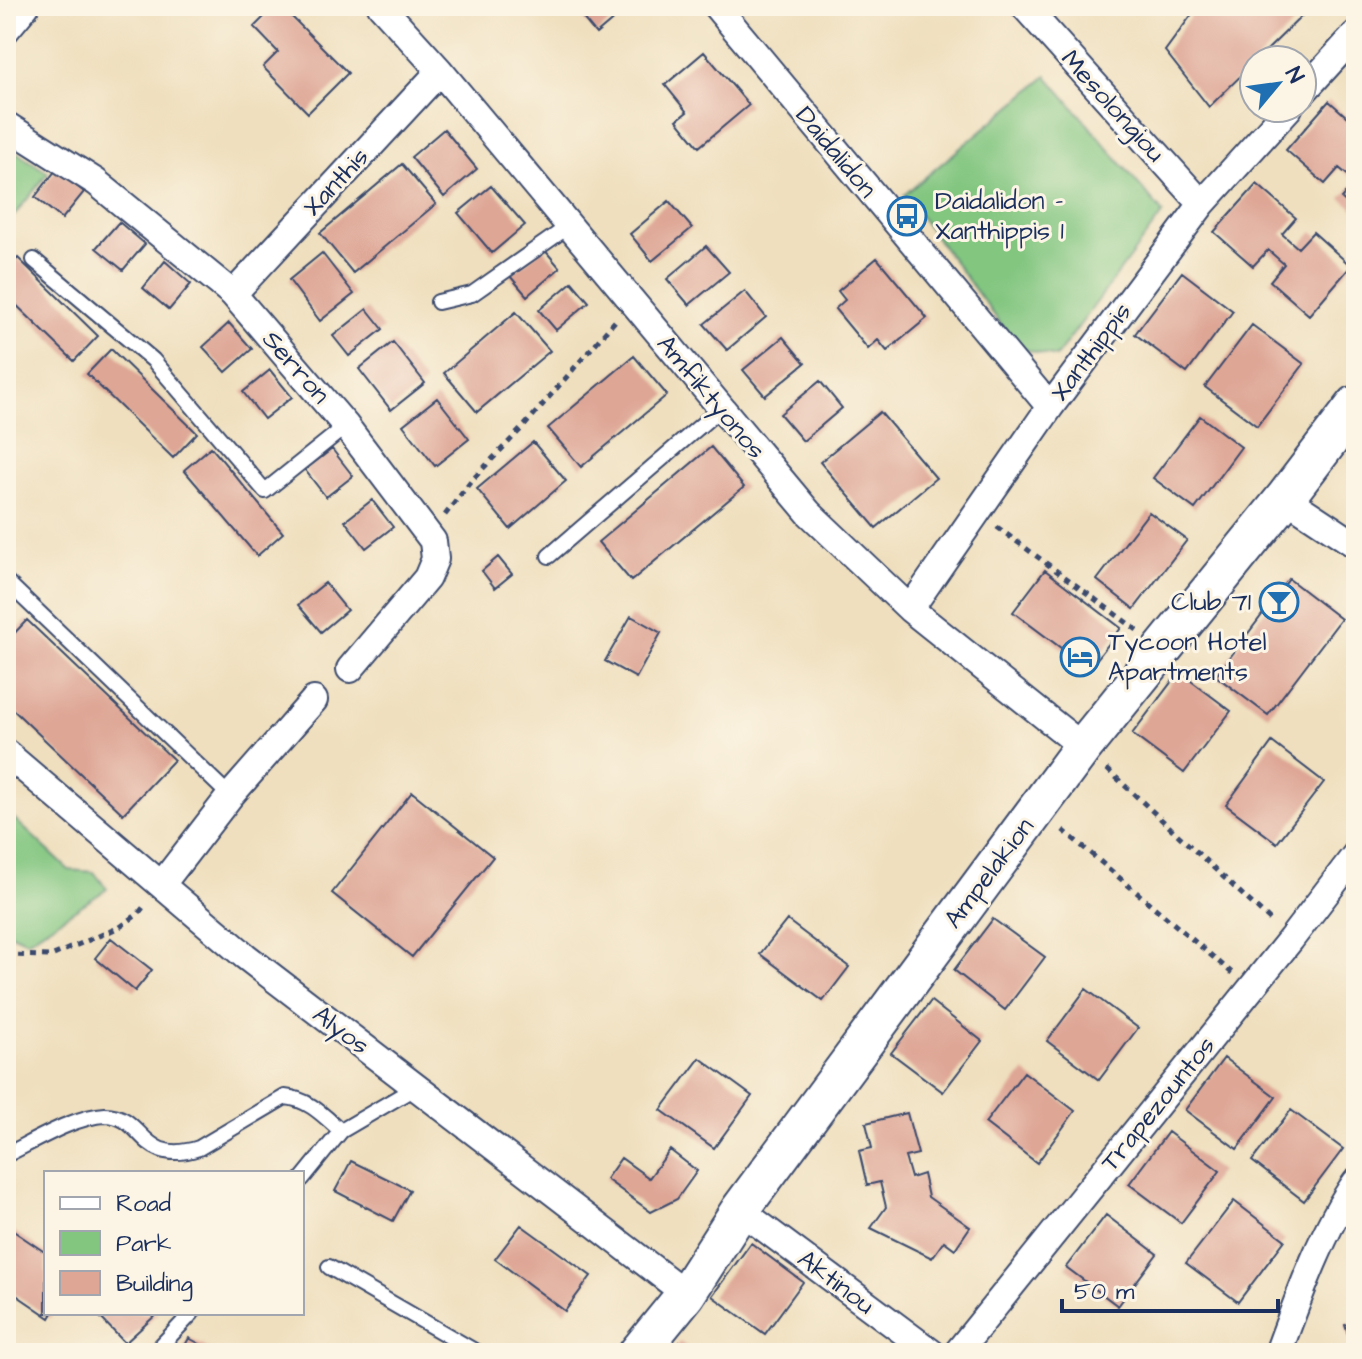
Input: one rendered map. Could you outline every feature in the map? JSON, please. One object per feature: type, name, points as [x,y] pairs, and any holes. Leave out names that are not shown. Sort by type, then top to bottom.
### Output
[{"type":"street","points":[[6,30],[26,6]]},
{"type":"street","name":"Amfiktyonos","points":[[381,6],[440,71],[809,513],[910,609],[1083,747]]},
{"type":"street","name":"Daidalidon","points":[[716,6],[1050,407]]},
{"type":"street","name":"Mesolongiou","points":[[1024,6],[1202,204]]},
{"type":"street","points":[[1318,78],[1351,48]]},
{"type":"street","name":"Xanthis","points":[[233,294],[440,71]]},
{"type":"street","name":"Xanthippis","points":[[910,609],[1050,407],[1202,204],[1274,124]]},
{"type":"street","name":"Serron","points":[[6,125],[96,182],[233,294],[346,426],[433,541]]},
{"type":"street","name":"Ampelakion","points":[[638,1353],[686,1294],[740,1210],[1083,747],[1285,498],[1356,405]]},
{"type":"street","points":[[1285,498],[1356,545]]},
{"type":"street","points":[[350,669],[427,578],[435,559],[433,541]]},
{"type":"street","points":[[162,884],[230,796],[314,700]]},
{"type":"street","name":"Alyos","points":[[6,753],[245,956],[686,1294]]},
{"type":"street","name":"Trapezountos","points":[[957,1353],[1355,858]]},
{"type":"street","points":[[1278,1353],[1292,1315],[1352,1196]]},
{"type":"street","name":"Aktinou","points":[[740,1210],[932,1353]]},
{"type":"lane","points":[[438,302],[472,294],[569,226]]},
{"type":"lane","points":[[34,260],[153,360],[265,491],[346,426]]},
{"type":"lane","points":[[549,556],[721,408]]},
{"type":"lane","points":[[6,581],[230,796]]},
{"type":"lane","points":[[304,1177],[341,1131],[416,1087]]},
{"type":"lane","points":[[6,1155],[86,1118],[108,1115],[125,1121],[159,1150],[186,1152],[199,1148],[285,1097],[298,1098],[310,1104],[341,1131]]},
{"type":"lane","points":[[329,1267],[478,1353]]},
{"type":"lane","points":[[154,1353],[190,1315]]},
{"type":"path","points":[[433,541],[447,512],[472,480],[525,425],[631,302]]},
{"type":"path","points":[[977,512],[1162,649]]},
{"type":"path","points":[[1083,747],[1291,939]]},
{"type":"path","points":[[1038,808],[1251,989]]},
{"type":"path","points":[[6,955],[51,956],[120,927],[138,914],[162,884]]},
{"type":"green space","points":[[1047,76],[1163,213],[1056,357],[1019,348],[904,195]]},
{"type":"green space","points":[[6,151],[16,152],[48,173],[6,226]]},
{"type":"green space","points":[[6,811],[69,870],[94,872],[107,889],[27,941],[6,931]]},
{"type":"building","points":[[275,6],[281,6],[348,73],[308,113],[263,67],[278,52],[254,27]]},
{"type":"building","points":[[573,6],[629,6],[596,34]]},
{"type":"building","points":[[1198,6],[1312,6],[1273,44],[1238,44],[1238,79],[1209,107],[1165,51]]},
{"type":"building","points":[[704,52],[749,105],[699,147],[677,120],[687,112],[665,85]]},
{"type":"building","points":[[1329,101],[1356,125],[1356,182],[1339,168],[1325,184],[1286,150],[1309,124],[1318,124],[1318,114]]},
{"type":"building","points":[[444,129],[477,169],[444,197],[411,157]]},
{"type":"building","points":[[402,164],[436,204],[353,273],[320,233]]},
{"type":"building","points":[[56,170],[84,192],[62,219],[35,197]]},
{"type":"building","points":[[1356,182],[1356,211],[1341,198]]},
{"type":"building","points":[[1257,184],[1296,218],[1282,234],[1298,248],[1313,232],[1351,266],[1309,315],[1270,281],[1284,264],[1268,250],[1253,266],[1214,232]]},
{"type":"building","points":[[491,186],[525,225],[492,253],[458,213]]},
{"type":"building","points":[[669,201],[692,228],[652,261],[630,234]]},
{"type":"building","points":[[119,222],[145,244],[123,270],[96,248]]},
{"type":"building","points":[[706,246],[729,272],[689,305],[667,279]]},
{"type":"building","points":[[543,248],[560,268],[527,296],[510,276]]},
{"type":"building","points":[[322,253],[354,294],[320,321],[289,280]]},
{"type":"building","points":[[18,258],[98,336],[74,361],[6,295],[6,270]]},
{"type":"building","points":[[877,258],[927,318],[887,351],[878,340],[868,349],[835,309],[845,300],[838,291]]},
{"type":"building","points":[[165,261],[191,284],[169,310],[143,288]]},
{"type":"building","points":[[1182,272],[1233,311],[1187,373],[1135,334]]},
{"type":"building","points":[[572,282],[589,302],[556,330],[539,310]]},
{"type":"building","points":[[745,291],[766,317],[727,350],[704,324]]},
{"type":"building","points":[[367,309],[383,329],[349,356],[333,336]]},
{"type":"building","points":[[516,312],[550,351],[477,412],[444,373]]},
{"type":"building","points":[[229,323],[252,349],[226,372],[203,347]]},
{"type":"building","points":[[1252,325],[1304,364],[1257,426],[1205,387]]},
{"type":"building","points":[[783,337],[805,363],[765,396],[743,370]]},
{"type":"building","points":[[393,342],[425,383],[391,410],[359,369]]},
{"type":"building","points":[[111,349],[197,433],[173,458],[87,374]]},
{"type":"building","points":[[634,356],[667,395],[581,467],[548,428]]},
{"type":"building","points":[[270,370],[292,397],[264,419],[243,392]]},
{"type":"building","points":[[820,381],[842,408],[803,441],[780,414]]},
{"type":"building","points":[[437,398],[469,439],[435,466],[403,425]]},
{"type":"building","points":[[880,412],[936,478],[876,528],[820,462]]},
{"type":"building","points":[[1200,416],[1241,447],[1195,509],[1153,478]]},
{"type":"building","points":[[533,442],[566,481],[510,529],[477,489]]},
{"type":"building","points":[[211,447],[283,533],[257,556],[184,470]]},
{"type":"building","points":[[711,447],[744,487],[631,581],[598,542]]},
{"type":"building","points":[[332,449],[353,476],[326,497],[305,470]]},
{"type":"building","points":[[372,500],[393,527],[366,548],[345,521]]},
{"type":"building","points":[[1149,512],[1187,540],[1134,609],[1097,580]]},
{"type":"building","points":[[498,557],[512,574],[495,588],[482,571]]},
{"type":"building","points":[[1045,570],[1121,628],[1089,669],[1013,612]]},
{"type":"building","points":[[1289,579],[1341,619],[1268,715],[1216,676]]},
{"type":"building","points":[[325,583],[347,610],[321,632],[298,605]]},
{"type":"building","points":[[631,616],[661,633],[636,678],[605,661]]},
{"type":"building","points":[[27,620],[174,760],[123,814],[6,703],[6,642]]},
{"type":"building","points":[[1179,672],[1231,711],[1184,773],[1132,734]]},
{"type":"building","points":[[1272,742],[1324,782],[1277,843],[1226,805]]},
{"type":"building","points":[[412,792],[493,857],[412,957],[332,893]]},
{"type":"building","points":[[993,919],[1045,957],[1005,1010],[954,970]]},
{"type":"building","points":[[787,920],[849,967],[823,1001],[760,954]]},
{"type":"building","points":[[111,938],[152,970],[135,991],[95,958]]},
{"type":"building","points":[[1086,989],[1138,1028],[1099,1080],[1047,1041]]},
{"type":"building","points":[[931,1001],[982,1041],[943,1092],[891,1053]]},
{"type":"building","points":[[700,1058],[752,1096],[714,1148],[661,1110]]},
{"type":"building","points":[[1224,1058],[1276,1097],[1237,1149],[1185,1110]]},
{"type":"building","points":[[1024,1072],[1075,1111],[1037,1163],[985,1123]]},
{"type":"building","points":[[1291,1110],[1343,1149],[1304,1201],[1252,1161]]},
{"type":"building","points":[[907,1113],[918,1154],[905,1157],[911,1178],[923,1174],[928,1197],[970,1227],[955,1249],[944,1241],[932,1258],[871,1228],[886,1207],[880,1182],[867,1185],[859,1151],[872,1148],[866,1123]]},
{"type":"building","points":[[1168,1132],[1220,1171],[1181,1223],[1129,1184]]},
{"type":"building","points":[[670,1150],[697,1171],[677,1199],[651,1212],[606,1179],[621,1158],[649,1178]]},
{"type":"building","points":[[351,1161],[410,1190],[393,1221],[335,1191]]},
{"type":"building","points":[[1234,1201],[1285,1240],[1238,1302],[1186,1263]]},
{"type":"building","points":[[1106,1215],[1157,1254],[1118,1306],[1066,1267]]},
{"type":"building","points":[[521,1225],[591,1276],[565,1311],[495,1259]]},
{"type":"building","points":[[6,1226],[44,1252],[44,1314],[6,1288]]},
{"type":"building","points":[[751,1243],[803,1282],[765,1334],[712,1296]]},
{"type":"building","points":[[98,1315],[156,1315],[125,1343]]},
{"type":"building","points":[[1356,1321],[1356,1353],[1354,1353],[1345,1325]]},
{"type":"building","points":[[189,1338],[216,1353],[181,1353]]},
{"type":"building","points":[[680,1342],[695,1353],[672,1353]]},
{"type":"place","name":"Daidalidon - Xanthippis 1","points":[[907,216]]},
{"type":"place","name":"Club 71","points":[[1279,602]]},
{"type":"place","name":"Tycoon Hotel Apartments","points":[[1080,657]]}]
